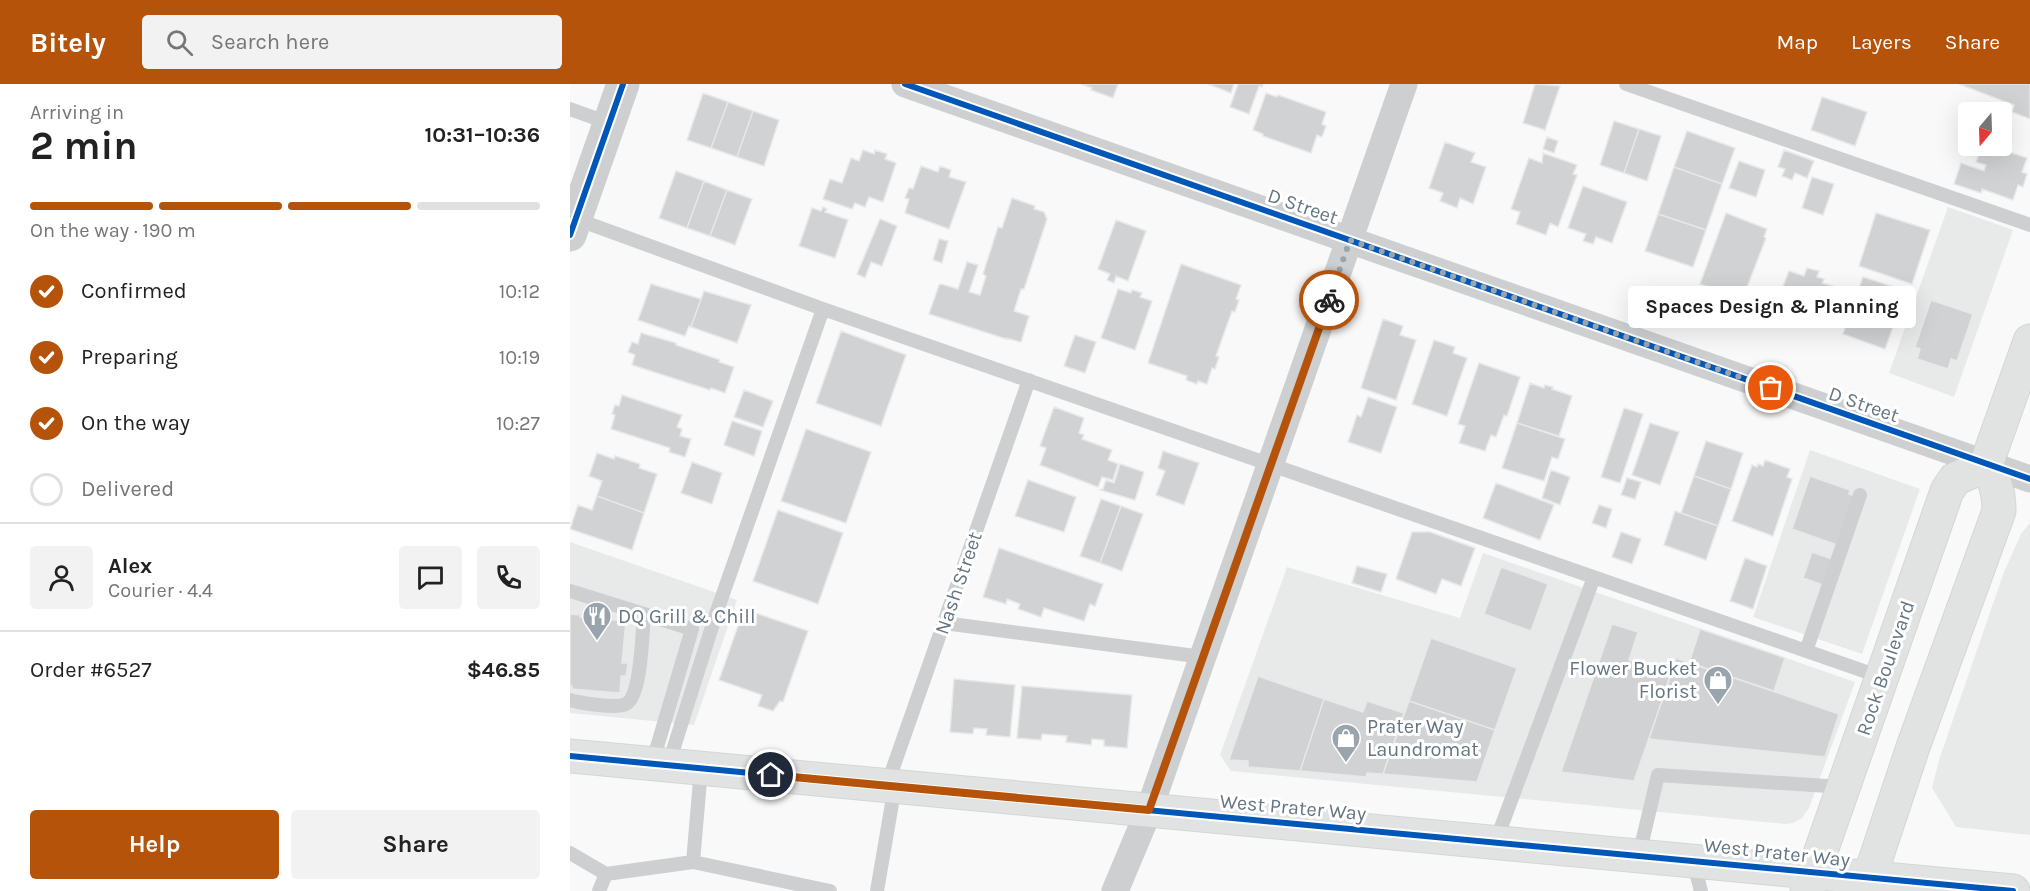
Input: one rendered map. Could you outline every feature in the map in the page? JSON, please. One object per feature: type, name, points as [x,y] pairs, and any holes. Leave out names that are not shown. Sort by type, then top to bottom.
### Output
[{"type":"main road","points":[[1868,885],[1913,747],[1999,511],[1997,488],[1986,465],[2030,341]]},
{"type":"main road","name":"Rock Boulevard","points":[[1810,882],[1947,492],[1955,479],[1986,465]]},
{"type":"main road","name":"West Prater Way","points":[[570,756],[1639,855],[1697,876],[2013,891]]},
{"type":"street","points":[[573,227],[623,84]]},
{"type":"street","name":"D Street","points":[[905,84],[2030,479]]},
{"type":"street","points":[[1114,891],[1149,810],[1404,84]]},
{"type":"lane","points":[[1626,84],[2030,225]]},
{"type":"lane","points":[[570,109],[609,123]]},
{"type":"lane","points":[[573,227],[823,309],[1882,678]]},
{"type":"lane","points":[[660,765],[823,309]]},
{"type":"lane","name":"Nash Street","points":[[877,891],[891,786],[944,624],[1029,380]]},
{"type":"lane","points":[[1806,651],[1860,495]]},
{"type":"lane","points":[[1496,842],[1594,577]]},
{"type":"lane","points":[[570,591],[692,629],[660,765]]},
{"type":"lane","points":[[570,700],[617,706],[626,704],[634,695],[638,678],[644,614]]},
{"type":"lane","points":[[944,624],[1203,657]]},
{"type":"lane","points":[[693,862],[701,769]]},
{"type":"lane","points":[[1639,855],[1659,775],[1844,788]]},
{"type":"lane","points":[[570,853],[606,874],[693,862],[830,891]]},
{"type":"lane","points":[[599,891],[606,874]]},
{"type":"shaded area","points":[[1948,207],[2013,230],[1954,397],[1889,373]]},
{"type":"shaded area","points":[[1810,450],[1920,489],[1862,654],[1753,617]]},
{"type":"shaded area","points":[[2030,523],[2030,835],[1956,827],[1932,788],[1939,760],[2004,572],[2021,534]]},
{"type":"shaded area","points":[[570,542],[737,600],[694,725],[570,713]]},
{"type":"shaded area","points":[[1483,553],[1855,682],[1809,808],[1802,818],[1785,824],[1231,771],[1220,755],[1287,567],[1460,618]]},
{"type":"building","points":[[1081,84],[1118,84],[1113,98]]},
{"type":"building","points":[[1208,84],[1234,84],[1231,93]]},
{"type":"building","points":[[1238,84],[1263,84],[1262,87],[1259,86],[1249,114],[1230,107]]},
{"type":"building","points":[[1535,84],[1560,86],[1545,130],[1523,123]]},
{"type":"building","points":[[1959,84],[2030,84],[2030,119],[2012,112],[2014,105],[2012,102],[2006,102]]},
{"type":"building","points":[[703,93],[728,102],[711,148],[687,140]]},
{"type":"building","points":[[1266,93],[1326,112],[1322,124],[1326,126],[1322,137],[1317,135],[1311,153],[1263,136],[1253,130]]},
{"type":"building","points":[[1822,97],[1867,112],[1855,146],[1811,130]]},
{"type":"building","points":[[728,102],[753,111],[737,157],[711,148]]},
{"type":"building","points":[[753,111],[779,120],[764,166],[737,157]]},
{"type":"building","points":[[1614,121],[1639,129],[1624,173],[1600,165]]},
{"type":"building","points":[[1639,129],[1661,136],[1647,181],[1624,173]]},
{"type":"building","points":[[1687,131],[1735,148],[1722,184],[1674,167]]},
{"type":"building","points":[[1547,137],[1558,141],[1554,153],[1543,149]]},
{"type":"building","points":[[1445,142],[1475,153],[1471,162],[1486,167],[1473,204],[1460,198],[1457,208],[1440,201],[1443,193],[1429,188]]},
{"type":"building","points":[[863,150],[874,154],[875,150],[887,154],[885,159],[896,163],[883,202],[869,197],[865,207],[855,203],[852,209],[823,199],[830,179],[842,183],[851,158],[859,161]]},
{"type":"building","points":[[1784,150],[1814,161],[1807,178],[1795,173],[1792,180],[1782,176],[1785,169],[1778,167]]},
{"type":"building","points":[[1543,153],[1577,165],[1573,174],[1577,175],[1558,227],[1550,223],[1546,235],[1516,224],[1520,212],[1511,209],[1529,158],[1542,163]]},
{"type":"building","points":[[2012,153],[2027,158],[2022,172],[2027,174],[2023,187],[2018,185],[2013,200],[1982,189],[1981,193],[1954,184],[1961,163],[1984,171],[1986,165],[1976,162],[1978,156],[2012,156]]},
{"type":"building","points":[[1739,161],[1765,170],[1756,197],[1729,188]]},
{"type":"building","points":[[921,166],[938,172],[940,166],[951,170],[949,177],[966,182],[949,229],[905,213],[909,199],[905,198],[909,188],[913,189]]},
{"type":"building","points":[[1674,167],[1722,184],[1706,230],[1658,214]]},
{"type":"building","points":[[676,171],[704,181],[687,228],[659,218]]},
{"type":"building","points":[[1812,177],[1834,184],[1823,215],[1802,208]]},
{"type":"building","points":[[704,181],[727,190],[710,236],[687,228]]},
{"type":"building","points":[[1583,186],[1627,202],[1612,243],[1596,237],[1593,244],[1583,241],[1586,234],[1568,228]]},
{"type":"building","points":[[727,190],[752,199],[735,245],[710,236]]},
{"type":"building","points":[[1012,198],[1035,206],[1034,209],[1044,212],[1047,219],[1024,289],[1021,289],[1014,311],[1029,316],[1021,342],[929,314],[939,285],[958,289],[967,262],[978,265],[969,292],[980,295],[986,276],[983,274],[998,227],[1002,228]]},
{"type":"building","points":[[823,207],[827,209],[825,212],[848,220],[835,258],[799,246],[812,208],[821,211]]},
{"type":"building","points":[[1726,213],[1767,229],[1764,237],[1766,238],[1744,295],[1732,291],[1731,295],[1700,284]]},
{"type":"building","points":[[1876,213],[1930,230],[1912,284],[1859,266]]},
{"type":"building","points":[[1658,214],[1706,230],[1693,267],[1645,251]]},
{"type":"building","points":[[880,219],[897,226],[882,266],[871,262],[865,278],[857,274]]},
{"type":"building","points":[[1116,220],[1146,231],[1128,281],[1116,276],[1114,283],[1107,280],[1110,274],[1098,269]]},
{"type":"building","points":[[939,239],[948,241],[942,263],[933,260]]},
{"type":"building","points":[[1181,264],[1241,285],[1236,299],[1239,300],[1235,312],[1232,311],[1216,356],[1219,357],[1215,369],[1212,368],[1207,384],[1198,381],[1197,384],[1186,380],[1187,376],[1148,363]]},
{"type":"building","points":[[1807,268],[1819,271],[1817,277],[1824,279],[1822,283],[1833,286],[1817,323],[1802,318],[1800,324],[1788,320],[1790,313],[1775,307],[1789,271],[1804,276]]},
{"type":"building","points":[[1863,277],[1903,290],[1899,301],[1902,302],[1885,349],[1843,334]]},
{"type":"building","points":[[651,284],[701,299],[691,327],[689,326],[685,336],[638,320]]},
{"type":"building","points":[[1118,289],[1131,293],[1132,290],[1142,293],[1140,297],[1152,301],[1135,350],[1101,338]]},
{"type":"building","points":[[704,291],[751,305],[737,343],[691,327]]},
{"type":"building","points":[[1931,300],[1973,314],[1957,361],[1951,359],[1948,369],[1917,359],[1920,349],[1915,347]]},
{"type":"building","points":[[1383,319],[1403,326],[1400,335],[1416,340],[1396,400],[1361,388]]},
{"type":"building","points":[[841,331],[906,355],[881,426],[816,403]]},
{"type":"building","points":[[641,333],[676,343],[676,345],[734,367],[725,393],[632,365],[635,355],[628,352],[632,342],[638,344]]},
{"type":"building","points":[[1075,335],[1096,342],[1085,373],[1064,366]]},
{"type":"building","points":[[1434,340],[1455,347],[1453,353],[1467,358],[1447,416],[1412,404]]},
{"type":"building","points":[[1479,363],[1520,377],[1507,416],[1504,415],[1496,437],[1491,435],[1485,451],[1459,443],[1465,426],[1458,424]]},
{"type":"building","points":[[1530,383],[1544,388],[1545,385],[1553,387],[1552,389],[1572,396],[1559,436],[1517,423]]},
{"type":"building","points":[[744,390],[773,401],[763,427],[734,417]]},
{"type":"building","points":[[622,395],[682,415],[677,427],[682,429],[680,436],[691,439],[685,457],[669,452],[670,448],[611,429],[615,415],[612,414],[615,405],[619,406]]},
{"type":"building","points":[[1368,397],[1397,407],[1381,453],[1348,442],[1357,415],[1361,417]]},
{"type":"building","points":[[1054,407],[1084,418],[1079,433],[1084,435],[1082,439],[1112,450],[1108,460],[1118,464],[1113,480],[1102,477],[1098,487],[1040,465],[1046,448],[1040,446]]},
{"type":"building","points":[[1624,408],[1643,414],[1620,483],[1601,477]]},
{"type":"building","points":[[732,421],[762,431],[754,456],[724,445]]},
{"type":"building","points":[[1517,423],[1565,439],[1558,459],[1552,457],[1544,481],[1502,468]]},
{"type":"building","points":[[1650,423],[1679,432],[1660,485],[1632,475]]},
{"type":"building","points":[[806,429],[871,452],[846,523],[781,501]]},
{"type":"building","points":[[1706,441],[1743,453],[1731,489],[1694,476]]},
{"type":"building","points":[[1163,451],[1199,463],[1184,505],[1156,495],[1165,471],[1158,468]]},
{"type":"building","points":[[597,453],[640,464],[639,468],[657,474],[644,513],[597,496],[602,481],[589,476]]},
{"type":"building","points":[[1765,460],[1790,469],[1787,477],[1792,479],[1773,536],[1732,521],[1752,465],[1763,466]]},
{"type":"building","points":[[692,462],[722,473],[712,504],[681,493]]},
{"type":"building","points":[[1120,464],[1144,472],[1135,500],[1100,490],[1103,489],[1106,480],[1114,483]]},
{"type":"building","points":[[1551,470],[1570,477],[1560,505],[1542,498]]},
{"type":"building","points":[[1694,476],[1731,489],[1718,526],[1681,513]]},
{"type":"building","points":[[1810,476],[1850,490],[1849,494],[1854,496],[1837,545],[1792,529]]},
{"type":"building","points":[[1627,478],[1641,482],[1635,499],[1621,495]]},
{"type":"building","points":[[1028,480],[1076,497],[1064,532],[1015,516]]},
{"type":"building","points":[[1496,483],[1554,505],[1540,540],[1483,518]]},
{"type":"building","points":[[597,496],[644,513],[632,550],[570,529],[578,505],[592,510]]},
{"type":"building","points":[[1101,499],[1121,506],[1100,563],[1080,556]]},
{"type":"building","points":[[1599,505],[1612,509],[1606,528],[1592,523]]},
{"type":"building","points":[[1121,506],[1143,514],[1122,571],[1100,563]]},
{"type":"building","points":[[778,510],[843,533],[818,604],[753,581]]},
{"type":"building","points":[[1675,511],[1718,526],[1706,560],[1664,545]]},
{"type":"building","points":[[1412,532],[1430,532],[1475,548],[1461,586],[1442,579],[1436,594],[1396,579]]},
{"type":"building","points":[[1621,532],[1641,539],[1632,564],[1612,557]]},
{"type":"building","points":[[999,548],[1103,584],[1095,606],[1090,604],[1084,621],[1044,608],[1041,617],[1018,609],[1020,604],[1007,599],[1006,604],[983,597]]},
{"type":"building","points":[[1812,552],[1832,559],[1823,585],[1803,578]]},
{"type":"building","points":[[1745,558],[1767,566],[1753,609],[1730,601]]},
{"type":"building","points":[[1357,566],[1387,574],[1381,592],[1352,583]]},
{"type":"building","points":[[1501,567],[1548,584],[1531,631],[1484,614]]},
{"type":"building","points":[[744,609],[808,631],[783,702],[780,701],[773,711],[758,706],[762,695],[719,680]]},
{"type":"building","name":"DQ Grill & Chill","points":[[570,614],[626,621],[622,663],[628,663],[626,676],[621,676],[620,693],[572,689],[570,686]]},
{"type":"building","points":[[1612,624],[1638,632],[1629,660],[1671,675],[1634,781],[1561,772]]},
{"type":"building","points":[[1700,629],[1785,658],[1774,691],[1689,663]]},
{"type":"building","points":[[1431,638],[1517,668],[1495,730],[1409,701]]},
{"type":"building","points":[[1676,658],[1839,714],[1825,757],[1649,739]]},
{"type":"building","points":[[1258,676],[1324,699],[1300,771],[1248,767],[1248,761],[1229,760]]},
{"type":"building","points":[[954,679],[1015,685],[1010,737],[986,735],[987,729],[974,728],[973,734],[950,732]]},
{"type":"building","points":[[1022,686],[1132,695],[1127,748],[1104,746],[1104,740],[1092,739],[1091,745],[1066,742],[1067,736],[1042,734],[1041,740],[1017,738]]},
{"type":"building","points":[[1324,699],[1363,712],[1367,701],[1404,713],[1383,774],[1367,773],[1366,777],[1300,771]]},
{"type":"building","points":[[1409,701],[1495,730],[1477,782],[1383,774]]},
{"type":"cycle path","points":[[570,235],[623,84]]},
{"type":"cycle path","points":[[905,84],[2030,479]]},
{"type":"cycle path","points":[[570,756],[2013,891]]},
{"type":"way so far","points":[[1329,300],[1350,240],[1771,388]]},
{"type":"place","name":"Spaces Design & Planning","points":[[1771,388]]},
{"type":"place","name":"DQ Grill & Chill","points":[[597,642]]},
{"type":"place","name":"Flower Bucket Florist","points":[[1718,706]]},
{"type":"place","name":"Prater Way Laundromat","points":[[1346,764]]},
{"type":"route","points":[[771,775],[1149,810],[1329,300]]}]
